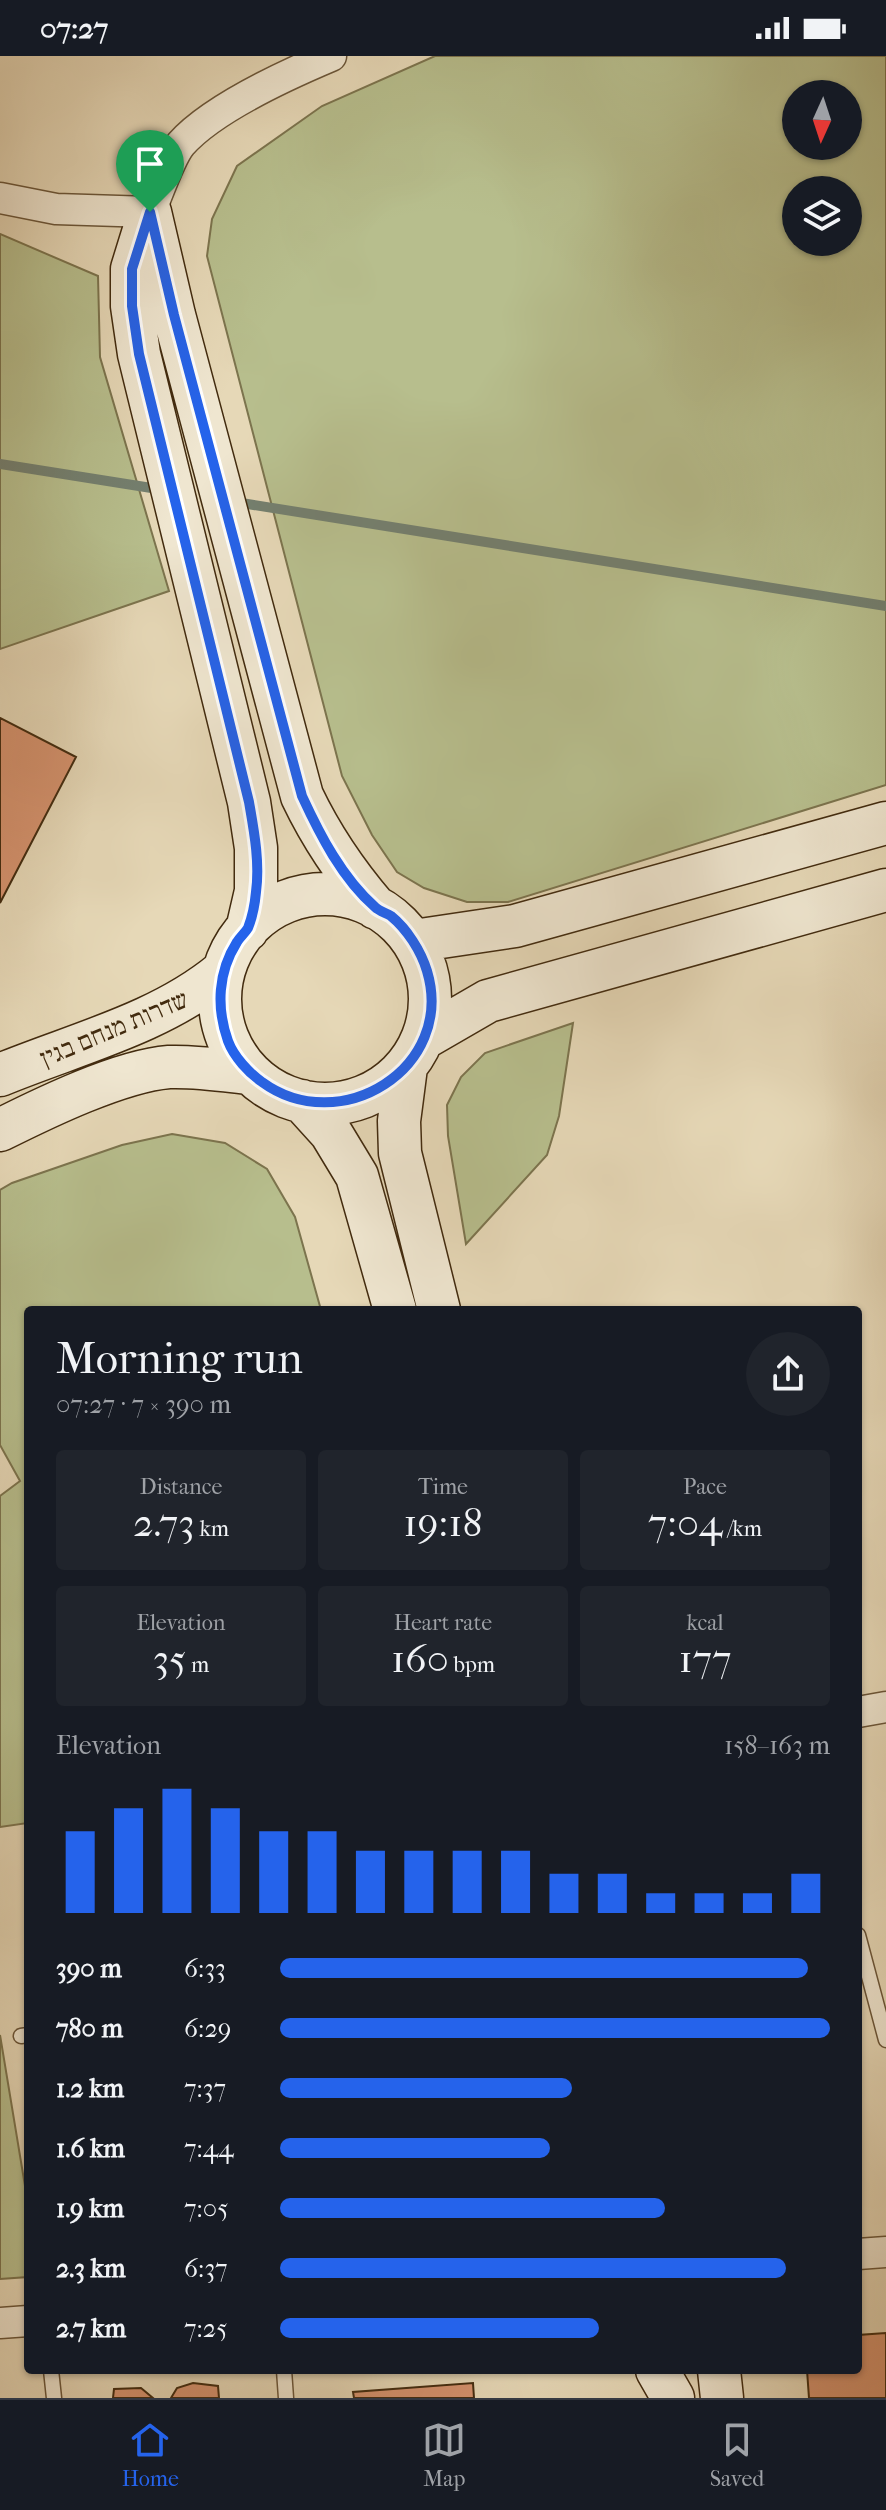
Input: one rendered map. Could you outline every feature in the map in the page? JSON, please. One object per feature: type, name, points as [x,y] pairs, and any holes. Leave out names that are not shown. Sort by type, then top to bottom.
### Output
[{"type":"street","points":[[247,930],[256,891],[256,848],[249,802],[137,342],[132,306],[132,269],[150,212],[179,146],[215,116],[331,56]]},
{"type":"street","points":[[0,198],[56,209],[150,212]]},
{"type":"street","points":[[150,212],[174,315],[302,796],[320,834],[376,908]]},
{"type":"street","points":[[414,941],[515,926],[886,823]]},
{"type":"street","points":[[438,1306],[400,1153],[399,1121],[415,1052],[431,1005],[428,972],[414,941],[391,917],[362,900],[329,894],[296,898],[263,914],[238,939],[222,972],[220,1008],[226,1032],[229,1043],[249,1073],[279,1094],[314,1104],[350,1101],[381,1089],[415,1052],[488,1001],[886,890]]},
{"type":"street","name":"שדרות מנחם בגין","points":[[0,1075],[166,1011],[196,994],[222,972]]},
{"type":"street","name":"שדרות מנחם בגין","points":[[0,1130],[128,1074],[178,1067],[249,1073]]},
{"type":"street","points":[[302,1101],[331,1133],[357,1176],[394,1306]]},
{"type":"street","points":[[862,1711],[886,1707]]},
{"type":"street","points":[[862,2254],[886,2252]]},
{"type":"street","points":[[0,2323],[24,2321]]},
{"type":"street","points":[[659,2374],[673,2398]]},
{"type":"street","points":[[719,2374],[722,2398]]},
{"type":"lane","points":[[862,1948],[881,2003],[886,2040]]},
{"type":"lane","points":[[51,2374],[54,2398]]},
{"type":"lane","points":[[284,2374],[286,2398]]},
{"type":"green space","points":[[435,56],[886,56],[886,785],[508,902],[467,902],[424,888],[397,872],[372,835],[342,776],[207,256],[212,219],[237,166],[322,106]]},
{"type":"green space","points":[[0,234],[98,276],[100,357],[169,591],[0,649]]},
{"type":"green space","points":[[573,1023],[559,1116],[547,1155],[466,1244],[448,1136],[447,1105],[461,1077],[485,1053]]},
{"type":"green space","points":[[172,1134],[225,1143],[267,1169],[295,1217],[320,1306],[24,1306],[24,1824],[0,1827],[0,1496],[20,1481],[0,1445],[0,1190],[12,1183],[122,1145]]},
{"type":"green space","points":[[0,2035],[24,2180],[24,2277],[0,2279]]},
{"type":"building","points":[[0,718],[76,757],[0,903]]},
{"type":"building","points":[[886,2333],[886,2398],[809,2398],[807,2374],[862,2374],[862,2335]]},
{"type":"building","points":[[193,2383],[218,2386],[219,2398],[171,2398],[177,2388]]},
{"type":"building","points":[[473,2383],[474,2398],[354,2398],[353,2392]]},
{"type":"building","points":[[141,2388],[153,2398],[113,2398],[114,2389]]},
{"type":"waterway","points":[[0,464],[164,490]]},
{"type":"waterway","points":[[235,502],[886,606]]},
{"type":"route","points":[[150,212],[174,315],[302,796],[320,834],[345,871],[376,908],[391,917],[414,941],[428,972],[431,1005],[424,1038],[406,1067],[381,1089],[350,1101],[314,1104],[279,1094],[249,1073],[229,1043],[220,1008],[222,972],[238,939],[247,930],[256,891],[256,848],[249,802],[139,354],[132,306],[132,269],[150,212]]}]
